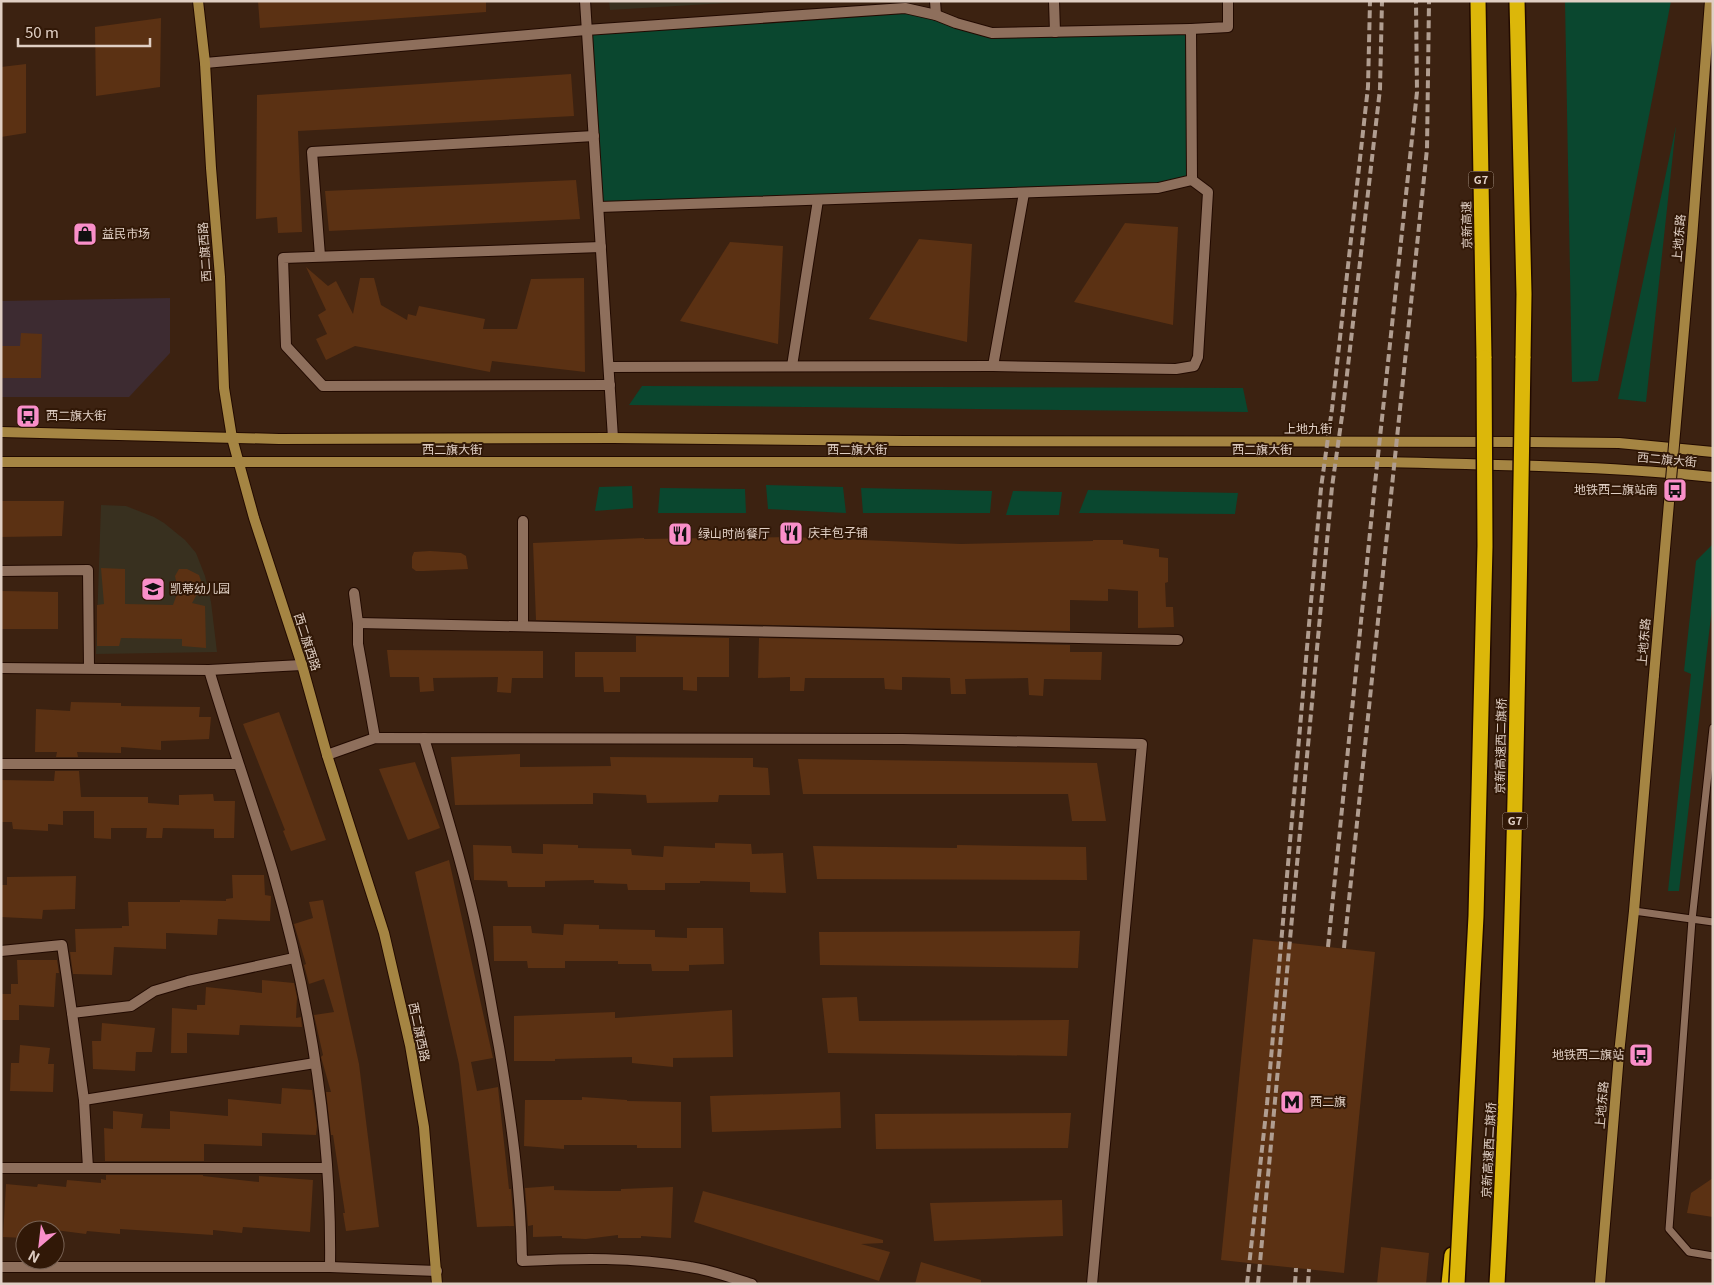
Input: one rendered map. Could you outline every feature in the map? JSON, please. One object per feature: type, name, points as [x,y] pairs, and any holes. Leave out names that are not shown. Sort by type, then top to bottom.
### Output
[{"type":"highway","name":"京新高速","points":[[1478,1],[1484,358]]},
{"type":"highway","name":"京新高速西二旗桥","points":[[1497,1284],[1504,1162],[1513,922],[1524,358],[1516,1]]},
{"type":"highway","name":"京新高速西二旗桥","points":[[1457,1284],[1477,906],[1485,546],[1484,358]]},
{"type":"highway","points":[[1449,1284],[1465,1155]]},
{"type":"main road","name":"西二旗西路","points":[[198,1],[205,63],[220,277],[224,388],[232,438],[254,518],[302,665],[327,755],[384,932],[410,1044],[424,1127],[437,1284]]},
{"type":"main road","name":"上地东路","points":[[1600,1284],[1692,238],[1710,1]]},
{"type":"main road","name":"西二旗大街","points":[[1,432],[279,439],[613,438],[903,441]]},
{"type":"main road","name":"上地九街","points":[[903,441],[1619,443],[1713,452]]},
{"type":"main road","name":"西二旗大街","points":[[1,462],[1389,462],[1614,468],[1712,476]]},
{"type":"street","points":[[585,1],[613,438]]},
{"type":"street","points":[[935,1],[936,16]]},
{"type":"street","points":[[1054,1],[1054,32]]},
{"type":"street","points":[[205,63],[586,30],[905,8],[992,33],[1228,27],[1228,1]]},
{"type":"street","points":[[1191,29],[1192,180]]},
{"type":"street","points":[[320,256],[312,152],[594,136]]},
{"type":"street","points":[[599,207],[1158,188],[1192,180]]},
{"type":"street","points":[[609,367],[993,366],[1176,369],[1194,366],[1198,357],[1208,192],[1192,180]]},
{"type":"street","points":[[993,366],[1024,193]]},
{"type":"street","points":[[792,366],[818,200]]},
{"type":"street","points":[[601,247],[283,258],[286,346],[323,386],[610,384]]},
{"type":"street","points":[[523,521],[523,626]]},
{"type":"street","points":[[1,571],[88,570],[89,668]]},
{"type":"street","points":[[354,593],[358,623],[358,644],[375,738]]},
{"type":"street","points":[[358,623],[1178,640]]},
{"type":"street","points":[[1,668],[208,670],[302,665]]},
{"type":"street","points":[[208,670],[273,872],[294,958],[320,1088],[331,1219],[330,1267]]},
{"type":"street","points":[[327,755],[375,738],[903,739],[1142,744],[1092,1284]]},
{"type":"street","points":[[424,738],[463,873],[488,986],[506,1092],[517,1175],[522,1261],[610,1258],[643,1260],[692,1267],[752,1284]]},
{"type":"street","points":[[1,764],[238,764]]},
{"type":"street","points":[[1,951],[62,945],[84,1100],[88,1168]]},
{"type":"street","points":[[72,1013],[132,1006],[154,991],[188,980],[294,958]]},
{"type":"street","points":[[84,1100],[315,1063]]},
{"type":"street","points":[[1,1168],[327,1168]]},
{"type":"street","points":[[1,1267],[330,1267],[437,1271]]},
{"type":"lane","points":[[1713,728],[1692,920],[1669,1229],[1689,1252],[1713,1256]]},
{"type":"lane","points":[[1634,912],[1713,922]]},
{"type":"shaded area","points":[[609,1],[758,1],[610,10]]},
{"type":"shaded area","points":[[170,298],[170,353],[129,397],[1,397],[1,301]]},
{"type":"shaded area","name":"凯蒂幼儿园","points":[[101,505],[126,506],[154,517],[185,540],[196,553],[205,576],[211,602],[217,652],[96,654]]},
{"type":"green space","points":[[1565,1],[1671,1],[1598,381],[1572,382]]},
{"type":"green space","points":[[905,8],[992,33],[1191,29],[1192,180],[1158,188],[599,207],[586,30]]},
{"type":"green space","points":[[1676,126],[1646,402],[1618,399]]},
{"type":"green space","points":[[642,386],[1243,388],[1248,412],[629,405]]},
{"type":"green space","points":[[766,485],[843,487],[846,513],[768,509]]},
{"type":"green space","points":[[632,486],[633,508],[595,511],[599,487]]},
{"type":"green space","points":[[660,488],[745,489],[746,513],[658,513]]},
{"type":"green space","points":[[861,488],[992,491],[990,513],[863,513]]},
{"type":"green space","points":[[1088,490],[1238,493],[1235,514],[1079,513]]},
{"type":"green space","points":[[1013,491],[1062,492],[1059,515],[1006,515]]},
{"type":"green space","points":[[1713,544],[1713,599],[1679,891],[1668,891],[1691,674],[1684,671],[1696,561]]},
{"type":"building","points":[[258,1],[486,1],[486,12],[260,28]]},
{"type":"building","points":[[161,18],[160,87],[96,96],[95,27]]},
{"type":"building","points":[[26,64],[26,133],[1,137],[1,67]]},
{"type":"building","points":[[571,74],[574,116],[298,131],[302,232],[278,233],[277,217],[256,219],[257,95]]},
{"type":"building","points":[[576,180],[580,219],[329,231],[325,191]]},
{"type":"building","points":[[1125,223],[1178,227],[1173,325],[1074,302]]},
{"type":"building","points":[[919,239],[972,244],[967,342],[869,319]]},
{"type":"building","points":[[730,242],[783,246],[778,344],[680,321]]},
{"type":"building","points":[[306,267],[328,286],[336,281],[353,314],[360,278],[374,278],[381,305],[407,320],[408,314],[416,316],[419,306],[485,319],[483,329],[517,329],[531,279],[584,278],[585,372],[492,361],[490,372],[355,346],[326,360],[316,339],[327,334],[318,315],[326,310]]},
{"type":"building","points":[[21,333],[42,334],[41,378],[1,378],[1,346],[20,346]]},
{"type":"building","points":[[1,501],[64,501],[62,536],[1,537]]},
{"type":"building","points":[[790,537],[960,544],[1123,540],[1123,544],[1159,549],[1159,557],[1168,558],[1168,582],[1165,583],[1166,607],[1173,607],[1174,627],[1138,628],[1138,591],[1108,589],[1108,601],[1070,600],[1070,631],[536,620],[533,543],[644,538]]},
{"type":"building","points":[[414,552],[461,553],[466,556],[468,569],[416,571],[412,568]]},
{"type":"building","points":[[101,568],[125,569],[125,604],[173,605],[178,591],[175,576],[179,569],[187,569],[199,575],[201,581],[200,589],[192,603],[205,606],[206,648],[182,646],[182,639],[121,638],[119,646],[97,646],[97,605],[104,604]]},
{"type":"building","points":[[1,591],[58,592],[58,629],[1,629]]},
{"type":"building","points":[[636,636],[729,638],[729,677],[697,677],[697,691],[683,690],[683,677],[620,677],[620,692],[604,692],[603,677],[575,677],[575,652],[636,652]]},
{"type":"building","points":[[759,638],[1070,645],[1070,652],[1102,652],[1101,680],[1044,679],[1043,696],[1029,695],[1028,678],[965,679],[966,694],[951,694],[950,678],[902,677],[902,690],[885,689],[884,678],[805,678],[804,691],[790,691],[790,677],[758,678]]},
{"type":"building","points":[[387,650],[543,651],[543,678],[512,678],[511,693],[497,692],[498,677],[433,678],[434,691],[420,692],[419,677],[390,677]]},
{"type":"building","points":[[71,702],[121,703],[121,706],[200,707],[199,717],[211,717],[209,739],[161,741],[161,750],[121,747],[121,753],[77,752],[78,757],[56,757],[57,752],[35,752],[36,709],[70,711]]},
{"type":"building","points":[[279,712],[326,840],[291,851],[283,831],[285,830],[243,724]]},
{"type":"building","points":[[520,754],[520,767],[611,766],[610,757],[753,758],[753,767],[768,768],[770,795],[719,795],[718,802],[647,803],[646,795],[593,793],[593,804],[455,805],[451,757]]},
{"type":"building","points":[[798,759],[1097,763],[1106,821],[1072,821],[1068,794],[803,794]]},
{"type":"building","points":[[415,762],[440,828],[408,840],[379,769]]},
{"type":"building","points":[[55,771],[79,771],[81,797],[148,797],[148,803],[179,805],[179,795],[213,794],[214,801],[235,801],[234,838],[214,838],[214,829],[163,828],[162,838],[146,838],[147,828],[111,828],[111,839],[94,838],[94,811],[63,811],[63,825],[48,824],[48,831],[13,829],[12,822],[1,822],[1,780],[54,781]]},
{"type":"building","points":[[715,843],[751,844],[752,854],[783,853],[786,893],[750,892],[750,882],[700,881],[700,883],[665,883],[665,890],[628,890],[627,884],[594,883],[594,880],[545,881],[545,887],[508,887],[507,881],[474,880],[473,845],[511,846],[512,853],[543,854],[543,844],[578,845],[578,848],[631,849],[632,855],[663,857],[664,846],[715,848]]},
{"type":"building","points":[[957,845],[1086,847],[1087,880],[817,879],[813,846],[957,848]]},
{"type":"building","points":[[449,860],[493,1058],[471,1062],[477,1091],[498,1087],[514,1226],[477,1227],[459,1064],[415,872]]},
{"type":"building","points":[[232,875],[264,875],[265,895],[271,896],[270,921],[218,919],[217,935],[166,933],[166,949],[114,947],[112,975],[73,974],[70,952],[76,952],[75,929],[122,928],[122,926],[129,926],[128,902],[226,901],[226,899],[233,898]]},
{"type":"building","points":[[76,876],[75,909],[43,910],[42,919],[1,917],[1,885],[7,885],[7,877]]},
{"type":"building","points":[[323,900],[359,1064],[379,1227],[346,1231],[343,1213],[345,1213],[333,1135],[331,1135],[326,1092],[331,1092],[321,1057],[323,1055],[314,1015],[334,1012],[324,979],[309,984],[304,965],[306,964],[294,924],[313,918],[309,902]]},
{"type":"building","points":[[564,924],[599,925],[599,929],[655,930],[655,937],[687,938],[687,928],[723,928],[724,964],[689,965],[689,971],[652,971],[651,964],[618,964],[618,961],[565,961],[565,968],[528,968],[527,961],[494,961],[493,926],[531,926],[532,933],[563,935]]},
{"type":"building","points":[[1080,931],[1078,968],[820,965],[819,932]]},
{"type":"building","points":[[1253,939],[1375,952],[1344,1273],[1221,1260]]},
{"type":"building","points":[[17,960],[57,960],[59,973],[56,973],[54,1007],[19,1005],[19,1020],[1,1020],[1,994],[11,994],[11,984],[18,984]]},
{"type":"building","points":[[262,980],[294,983],[297,997],[296,1018],[301,1017],[302,1027],[240,1025],[239,1035],[187,1033],[187,1053],[171,1053],[172,1008],[197,1010],[197,1005],[205,1005],[206,987],[262,993]]},
{"type":"building","points":[[857,997],[859,1021],[1069,1020],[1067,1056],[828,1053],[822,998]]},
{"type":"building","points":[[732,1010],[733,1057],[673,1058],[673,1067],[632,1063],[632,1057],[514,1061],[514,1016],[615,1012],[615,1018]]},
{"type":"building","points":[[102,1023],[155,1028],[152,1052],[136,1052],[135,1071],[93,1069],[92,1041],[101,1041]]},
{"type":"building","points":[[20,1045],[50,1048],[48,1064],[54,1064],[53,1092],[10,1091],[11,1063],[19,1063]]},
{"type":"building","points":[[282,1088],[312,1090],[317,1126],[316,1135],[262,1133],[262,1146],[204,1144],[204,1161],[105,1161],[104,1128],[113,1129],[113,1111],[143,1114],[141,1128],[170,1129],[170,1111],[228,1116],[228,1099],[281,1104]]},
{"type":"building","points":[[840,1092],[841,1128],[712,1132],[710,1096]]},
{"type":"building","points":[[582,1097],[627,1101],[681,1102],[681,1148],[637,1148],[637,1145],[564,1145],[564,1149],[524,1146],[525,1100],[582,1100]]},
{"type":"building","points":[[1071,1113],[1068,1148],[876,1149],[875,1114]]},
{"type":"building","points":[[106,1175],[203,1175],[259,1182],[259,1176],[313,1180],[310,1232],[243,1227],[242,1233],[213,1230],[213,1235],[120,1229],[120,1234],[87,1231],[86,1234],[65,1231],[65,1220],[15,1220],[15,1238],[3,1237],[6,1184],[37,1187],[38,1184],[66,1187],[67,1180],[101,1183],[101,1179],[106,1180]]},
{"type":"building","points":[[1713,1178],[1713,1217],[1687,1213],[1691,1193]]},
{"type":"building","points":[[554,1186],[554,1190],[592,1191],[673,1187],[671,1238],[641,1236],[641,1238],[618,1238],[618,1235],[586,1239],[562,1238],[562,1236],[533,1237],[533,1225],[528,1226],[525,1188]]},
{"type":"building","points":[[703,1191],[883,1240],[883,1243],[861,1244],[890,1252],[879,1281],[694,1222]]},
{"type":"building","points":[[1062,1200],[1063,1236],[934,1241],[930,1203]]},
{"type":"building","points":[[1381,1247],[1429,1253],[1426,1284],[1377,1284]]},
{"type":"building","points":[[921,1262],[981,1280],[981,1284],[915,1284]]},
{"type":"railway","points":[[1247,1284],[1267,1104],[1321,488],[1332,409],[1368,87],[1370,1]]},
{"type":"railway","points":[[1258,1284],[1332,487],[1343,409],[1380,89],[1382,1]]},
{"type":"railway","points":[[1328,947],[1417,92],[1416,1]]},
{"type":"railway","points":[[1344,948],[1427,149],[1429,1]]},
{"type":"railway","points":[[1295,1284],[1296,1268]]},
{"type":"railway","points":[[1308,1284],[1309,1269]]},
{"type":"place","name":"益民市场","points":[[85,234]]},
{"type":"place","name":"西二旗大街","points":[[28,416]]},
{"type":"place","name":"地铁西二旗站南","points":[[1675,490]]},
{"type":"place","name":"庆丰包子铺","points":[[791,533]]},
{"type":"place","name":"绿山时尚餐厅","points":[[680,534]]},
{"type":"place","name":"凯蒂幼儿园","points":[[153,589]]},
{"type":"place","name":"地铁西二旗站","points":[[1641,1055]]},
{"type":"place","name":"西二旗","points":[[1292,1102]]}]
